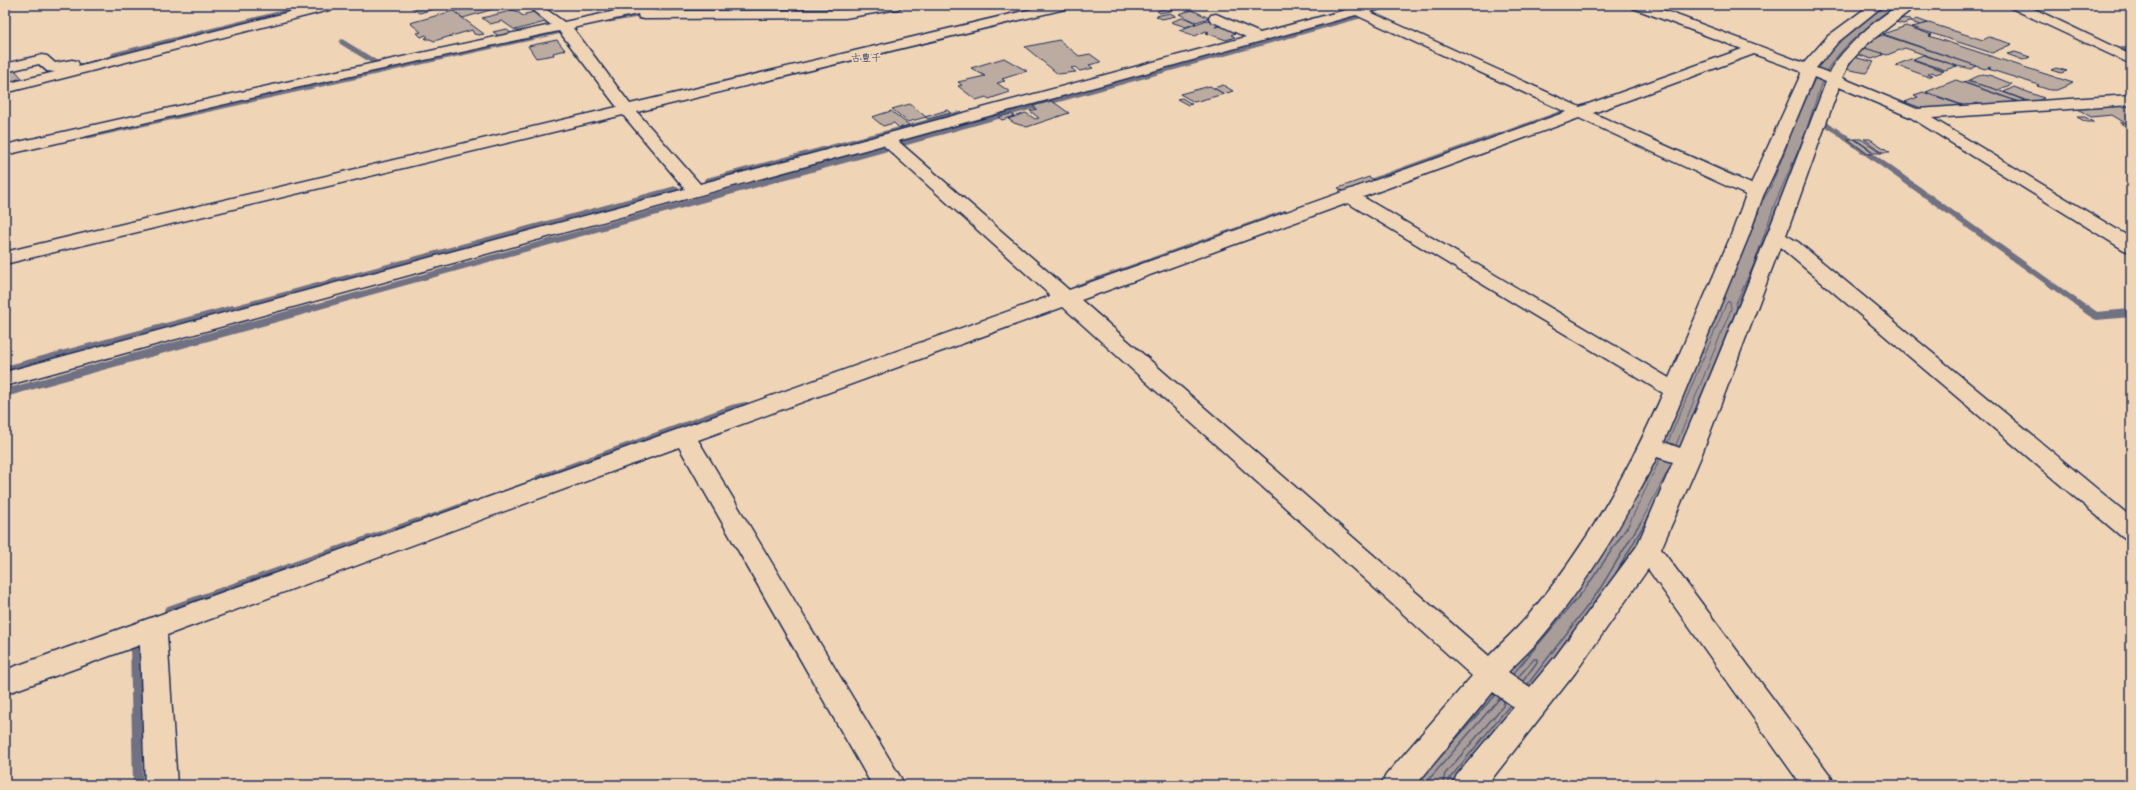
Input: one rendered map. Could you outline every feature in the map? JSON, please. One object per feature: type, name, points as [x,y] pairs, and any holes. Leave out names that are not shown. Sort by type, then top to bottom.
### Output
[{"type":"street","points":[[5,68],[42,59],[52,68],[58,68],[308,5]]},
{"type":"street","points":[[5,89],[332,5]]},
{"type":"street","points":[[532,5],[566,29],[627,110],[697,192]]},
{"type":"street","points":[[566,29],[662,5]]},
{"type":"street","points":[[5,150],[277,88],[566,29],[642,16],[799,10],[845,14],[898,5]]},
{"type":"street","points":[[5,258],[1065,5]]},
{"type":"street","points":[[5,379],[697,192],[1379,5]]},
{"type":"street","points":[[1638,5],[1810,70],[1914,114],[2131,246]]},
{"type":"street","points":[[1397,785],[1490,675],[1536,625],[1574,576],[1631,484],[1675,391],[1739,238],[1756,193],[1810,70],[1832,39],[1878,5]]},
{"type":"street","points":[[1468,785],[1530,702],[1565,665],[1648,550],[1688,459],[1776,237],[1831,79],[1847,56],[1867,36],[1911,5]]},
{"type":"street","points":[[2016,5],[2131,60]]},
{"type":"street","points":[[1358,11],[1756,193]]},
{"type":"street","points":[[1216,18],[1259,38]]},
{"type":"street","points":[[5,682],[1755,49]]},
{"type":"street","points":[[1914,114],[2131,100]]},
{"type":"street","points":[[886,139],[1490,675],[1530,702]]},
{"type":"street","points":[[1349,196],[1537,310],[1675,391]]},
{"type":"street","points":[[1776,237],[1791,246],[2131,531]]},
{"type":"street","points":[[684,436],[890,785]]},
{"type":"street","points":[[1650,446],[1688,459]]},
{"type":"street","points":[[1648,550],[1819,785]]},
{"type":"street","points":[[153,628],[161,785]]},
{"type":"water","points":[[1882,5],[1905,5],[1827,84],[1742,307],[1638,544],[1605,597],[1455,785],[1405,785],[1583,576],[1818,57]]},
{"type":"water","points":[[1371,12],[1582,107],[1580,108]]},
{"type":"water","points":[[1590,111],[1740,177],[1737,178],[1589,112]]},
{"type":"building","points":[[414,5],[446,6],[419,13],[411,7]]},
{"type":"building","points":[[476,5],[493,5],[497,8],[463,18],[454,11]]},
{"type":"building","points":[[494,5],[519,5],[501,10]]},
{"type":"building","points":[[603,5],[634,5],[636,7],[610,13]]},
{"type":"building","points":[[681,5],[690,13],[659,13],[656,10]]},
{"type":"building","points":[[691,5],[717,5],[696,10]]},
{"type":"building","points":[[1331,5],[1354,5],[1356,6],[1342,10]]},
{"type":"building","points":[[1170,7],[1174,10],[1160,13],[1157,11]]},
{"type":"building","points":[[514,10],[525,17],[525,14],[534,12],[549,21],[515,30],[502,21],[490,24],[482,18]]},
{"type":"building","points":[[1192,10],[1209,18],[1196,22],[1179,14]]},
{"type":"building","points":[[453,11],[484,34],[474,34],[472,30],[434,41],[426,39],[425,38],[428,37],[426,35],[421,37],[417,33],[421,32],[410,23]]},
{"type":"building","points":[[1170,13],[1176,16],[1162,19],[1156,16]]},
{"type":"building","points":[[1182,18],[1196,23],[1186,27],[1171,22]]},
{"type":"building","points":[[1904,18],[1912,21],[1903,24],[1895,22]]},
{"type":"building","points":[[1917,19],[1928,23],[1921,25],[1910,22]]},
{"type":"building","points":[[1207,20],[1221,24],[1215,27],[1225,25],[1238,32],[1231,35],[1235,37],[1226,40],[1206,33],[1209,32],[1206,31],[1195,36],[1179,30]]},
{"type":"building","points":[[1929,23],[1983,40],[1989,37],[2012,44],[1992,53],[1912,27]]},
{"type":"building","points":[[1906,26],[1932,35],[1929,36],[2073,83],[2057,90],[2050,90],[2037,86],[2039,85],[1988,69],[1991,68],[1989,67],[1985,69],[1883,34]]},
{"type":"building","points":[[506,29],[511,33],[499,36],[493,32]]},
{"type":"building","points":[[1883,35],[1977,66],[1971,69],[1957,66],[1905,48],[1887,55],[1861,47],[1869,40]]},
{"type":"building","points":[[557,40],[565,50],[553,53],[554,55],[536,58],[528,46]]},
{"type":"building","points":[[1059,40],[1079,56],[1090,54],[1101,62],[1089,65],[1093,68],[1080,71],[1075,67],[1071,68],[1076,72],[1058,74],[1025,47]]},
{"type":"building","points":[[1861,47],[1882,53],[1883,55],[1872,59],[1855,54]]},
{"type":"building","points":[[2015,52],[2030,57],[2023,60],[2007,54]]},
{"type":"building","points":[[1923,55],[1957,66],[1945,70],[1913,59]]},
{"type":"building","points":[[112,56],[114,57],[77,65]]},
{"type":"building","points":[[1853,57],[1874,62],[1866,73],[1845,69]]},
{"type":"building","points":[[1004,58],[1027,71],[1002,79],[1005,81],[997,83],[1010,92],[989,99],[986,97],[976,100],[958,86],[962,85],[958,82],[985,76],[971,68]]},
{"type":"building","points":[[1911,59],[1944,71],[1936,74],[1932,72],[1928,74],[1933,75],[1929,77],[1896,65]]},
{"type":"building","points":[[13,68],[22,78],[5,83],[5,71]]},
{"type":"building","points":[[2056,68],[2067,71],[2061,73],[2051,70]]},
{"type":"building","points":[[1983,74],[2012,84],[1998,90],[1967,81]]},
{"type":"building","points":[[1956,80],[2016,101],[2007,105],[2001,103],[1994,106],[1988,104],[1984,106],[1977,103],[1968,107],[1926,92]]},
{"type":"building","points":[[1966,81],[1992,88],[2029,102],[2025,104],[1963,82]]},
{"type":"building","points":[[1223,85],[1233,91],[1224,94],[1214,88]]},
{"type":"building","points":[[1210,86],[1224,94],[1194,102],[1180,94]]},
{"type":"building","points":[[2014,87],[2044,98],[2033,103],[2004,92]]},
{"type":"building","points":[[1923,92],[1967,107],[1924,109],[1905,102],[1918,97],[1914,95]]},
{"type":"building","points":[[1182,98],[1192,104],[1188,105],[1177,99]]},
{"type":"building","points":[[1052,101],[1069,113],[1027,127],[1014,123],[1008,119],[1026,113],[1035,119],[1039,118],[1030,111],[1037,109],[1033,106]]},
{"type":"building","points":[[910,104],[926,117],[908,122],[892,109]]},
{"type":"building","points":[[2131,104],[2131,129],[2120,123],[2125,123],[2112,115],[2091,117],[2076,108]]},
{"type":"building","points":[[947,110],[951,113],[928,119],[925,117]]},
{"type":"building","points":[[891,111],[909,125],[899,128],[894,123],[883,126],[872,117]]},
{"type":"building","points":[[1011,114],[1015,116],[1002,120],[998,117]]},
{"type":"building","points":[[2077,117],[2085,117],[2094,122],[2086,122]]},
{"type":"building","points":[[1848,139],[1854,139],[1874,153],[1868,154]]},
{"type":"building","points":[[1855,139],[1861,139],[1882,153],[1875,153]]},
{"type":"building","points":[[1864,139],[1870,139],[1890,152],[1882,152]]},
{"type":"building","points":[[1369,177],[1374,180],[1343,191],[1338,188]]},
{"type":"waterway","points":[[114,55],[314,5]]},
{"type":"waterway","points":[[609,20],[649,13]]},
{"type":"waterway","points":[[920,138],[1363,15]]},
{"type":"waterway","points":[[88,136],[557,32]]},
{"type":"waterway","points":[[342,42],[376,63],[385,61]]},
{"type":"waterway","points":[[2116,50],[2131,49]]},
{"type":"waterway","points":[[40,64],[50,72],[63,69]]},
{"type":"waterway","points":[[1492,138],[1570,110]]},
{"type":"waterway","points":[[868,138],[958,114]]},
{"type":"waterway","points":[[1824,122],[1846,138]]},
{"type":"waterway","points":[[707,181],[872,137]]},
{"type":"waterway","points":[[899,144],[924,137]]},
{"type":"waterway","points":[[1342,192],[1495,137]]},
{"type":"waterway","points":[[1845,137],[2087,310]]},
{"type":"waterway","points":[[305,310],[887,148]]},
{"type":"waterway","points":[[229,310],[676,189]]},
{"type":"waterway","points":[[1078,287],[1285,213]]},
{"type":"waterway","points":[[5,370],[233,309]]},
{"type":"waterway","points":[[5,393],[309,309]]},
{"type":"waterway","points":[[2086,309],[2096,316],[2131,313]]},
{"type":"waterway","points":[[539,479],[732,409],[746,406]]},
{"type":"waterway","points":[[416,524],[468,505]]},
{"type":"waterway","points":[[169,611],[418,523]]},
{"type":"waterway","points":[[135,643],[138,785]]},
{"type":"district","name":"古豊千","points":[[866,58]]}]
